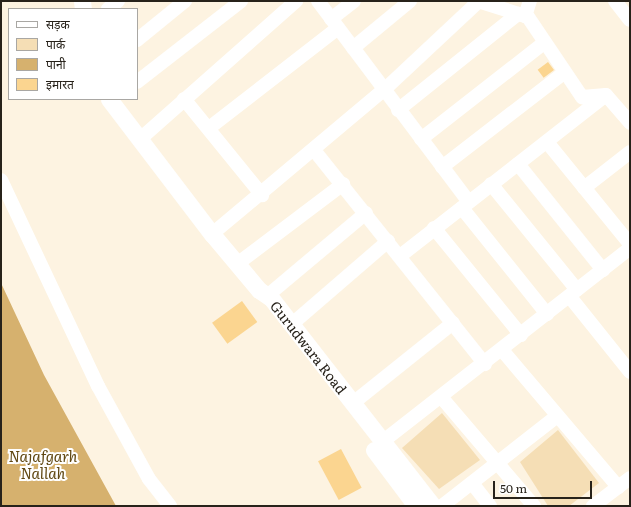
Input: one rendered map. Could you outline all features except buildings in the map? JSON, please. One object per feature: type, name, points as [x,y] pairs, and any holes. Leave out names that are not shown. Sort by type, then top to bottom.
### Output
[{"type":"street","points":[[109,8],[118,1]]},
{"type":"street","points":[[138,39],[185,1]]},
{"type":"street","points":[[138,81],[241,1]]},
{"type":"street","points":[[139,140],[184,98],[296,1]]},
{"type":"street","points":[[318,1],[385,89],[398,110],[442,167],[466,205],[547,314]]},
{"type":"street","points":[[208,128],[335,24],[354,1]]},
{"type":"street","points":[[353,48],[410,1]]},
{"type":"street","points":[[212,234],[262,195],[385,89],[479,1],[522,15],[545,42],[582,97],[606,95]]},
{"type":"street","points":[[398,110],[522,15],[530,1]]},
{"type":"street","points":[[615,1],[630,20]]},
{"type":"street","points":[[421,139],[545,42]]},
{"type":"street","points":[[442,167],[565,72]]},
{"type":"street","points":[[606,95],[630,123]]},
{"type":"street","points":[[400,256],[606,95]]},
{"type":"street","points":[[184,98],[262,195]]},
{"type":"street","points":[[112,100],[139,140],[212,234],[263,293],[366,213]]},
{"type":"street","points":[[547,142],[630,244]]},
{"type":"street","points":[[314,150],[343,184],[485,364]]},
{"type":"street","points":[[584,188],[630,152]]},
{"type":"street","points":[[518,164],[603,270]]},
{"type":"street","points":[[1,180],[98,386],[149,479],[170,506]]},
{"type":"street","points":[[237,264],[343,184]]},
{"type":"street","points":[[491,184],[627,363]]},
{"type":"street","points":[[434,228],[521,335]]},
{"type":"street","points":[[292,324],[388,241]]},
{"type":"street","points":[[382,442],[442,398],[630,248]]},
{"type":"street","name":"Gurudwara Road","points":[[263,293],[292,324],[432,506]]},
{"type":"street","name":"Gurudwara Road","points":[[263,293],[275,321],[416,506]]},
{"type":"street","points":[[353,403],[453,323]]},
{"type":"street","points":[[502,350],[618,487]]},
{"type":"street","points":[[442,398],[534,506]]},
{"type":"street","points":[[442,506],[557,416]]},
{"type":"street","points":[[593,506],[630,478]]},
{"type":"street","points":[[472,483],[490,506]]},
{"type":"green space","points":[[442,413],[480,460],[439,489],[402,448]]},
{"type":"green space","points":[[558,430],[599,483],[569,506],[548,506],[520,462]]},
{"type":"water","name":"Najafgarh Nallah","points":[[1,283],[44,375],[116,506],[1,506]]}]
